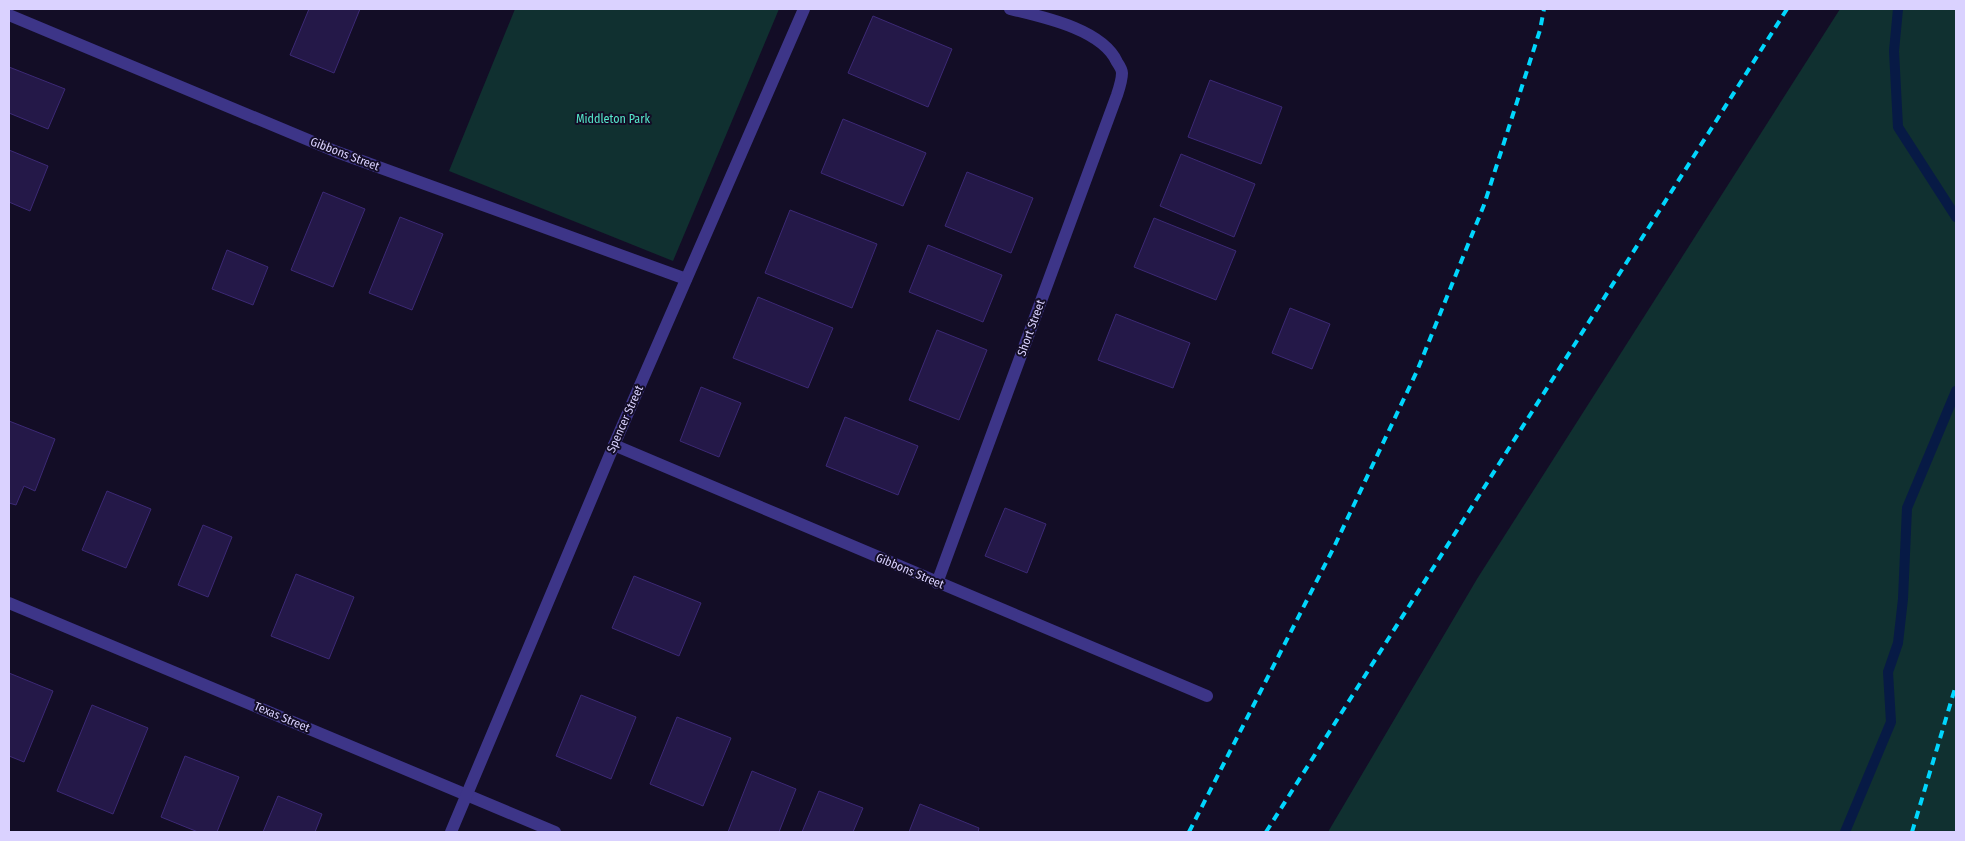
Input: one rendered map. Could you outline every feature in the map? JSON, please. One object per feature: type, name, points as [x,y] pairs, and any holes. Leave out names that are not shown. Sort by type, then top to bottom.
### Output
[{"type":"street","name":"Spencer Street","points":[[451,832],[614,444],[804,9]]},
{"type":"street","name":"Short Street","points":[[937,583],[1114,105],[1122,72],[1114,56],[1104,44],[1085,33],[1051,19],[1010,9]]},
{"type":"street","name":"Gibbons Street","points":[[9,15],[337,152],[686,279]]},
{"type":"street","name":"Gibbons Street","points":[[614,444],[937,583],[1207,696]]},
{"type":"street","name":"Texas Street","points":[[9,603],[555,832]]},
{"type":"green space","name":"Middleton Park","points":[[515,9],[779,9],[673,261],[449,171]]},
{"type":"green space","points":[[1840,9],[1956,9],[1955,832],[1328,832],[1477,579]]},
{"type":"building","points":[[309,9],[360,9],[334,73],[290,55]]},
{"type":"building","points":[[873,16],[952,49],[928,107],[848,73]]},
{"type":"building","points":[[9,67],[65,89],[48,129],[9,113]]},
{"type":"building","points":[[1210,80],[1282,107],[1261,164],[1188,137]]},
{"type":"building","points":[[843,119],[926,153],[903,206],[821,173]]},
{"type":"building","points":[[9,150],[48,166],[30,211],[9,202]]},
{"type":"building","points":[[1181,154],[1255,184],[1234,237],[1160,206]]},
{"type":"building","points":[[967,172],[1033,198],[1011,253],[945,226]]},
{"type":"building","points":[[323,192],[365,209],[333,287],[291,270]]},
{"type":"building","points":[[790,210],[877,244],[852,308],[765,273]]},
{"type":"building","points":[[400,217],[443,234],[412,310],[369,293]]},
{"type":"building","points":[[1154,218],[1236,251],[1216,300],[1134,267]]},
{"type":"building","points":[[928,245],[1002,275],[983,322],[909,292]]},
{"type":"building","points":[[227,250],[268,267],[253,305],[212,289]]},
{"type":"building","points":[[758,297],[833,328],[808,388],[733,358]]},
{"type":"building","points":[[1290,308],[1330,324],[1312,369],[1272,353]]},
{"type":"building","points":[[1116,314],[1190,343],[1173,388],[1098,360]]},
{"type":"building","points":[[937,330],[987,350],[959,420],[909,400]]},
{"type":"building","points":[[701,387],[741,403],[719,457],[680,441]]},
{"type":"building","points":[[845,417],[918,446],[898,495],[826,466]]},
{"type":"building","points":[[9,421],[55,439],[35,491],[24,486],[16,505],[9,503]]},
{"type":"building","points":[[107,491],[151,509],[126,568],[82,550]]},
{"type":"building","points":[[1005,508],[1046,524],[1027,573],[985,556]]},
{"type":"building","points":[[203,525],[232,537],[208,597],[178,585]]},
{"type":"building","points":[[296,574],[354,597],[329,659],[271,636]]},
{"type":"building","points":[[634,576],[701,603],[679,656],[612,628]]},
{"type":"building","points":[[9,673],[53,691],[24,762],[9,756]]},
{"type":"building","points":[[581,695],[636,717],[611,779],[556,756]]},
{"type":"building","points":[[92,705],[148,728],[113,814],[57,791]]},
{"type":"building","points":[[677,717],[731,738],[703,806],[650,784]]},
{"type":"building","points":[[185,756],[239,777],[217,832],[198,832],[161,817]]},
{"type":"building","points":[[752,771],[796,789],[779,832],[728,832]]},
{"type":"building","points":[[819,791],[863,808],[853,832],[802,832]]},
{"type":"building","points":[[278,796],[322,814],[315,832],[263,832]]},
{"type":"building","points":[[920,804],[979,828],[978,832],[909,832]]},
{"type":"waterway","points":[[1898,9],[1894,51],[1898,127],[1956,217]]},
{"type":"waterway","points":[[1845,832],[1891,722],[1888,672],[1898,643],[1903,599],[1907,508],[1956,391]]},
{"type":"railway","points":[[1189,832],[1334,547],[1417,371],[1484,205],[1540,30],[1544,9]]},
{"type":"railway","points":[[1266,832],[1787,9]]},
{"type":"railway","points":[[1912,832],[1956,685]]}]
